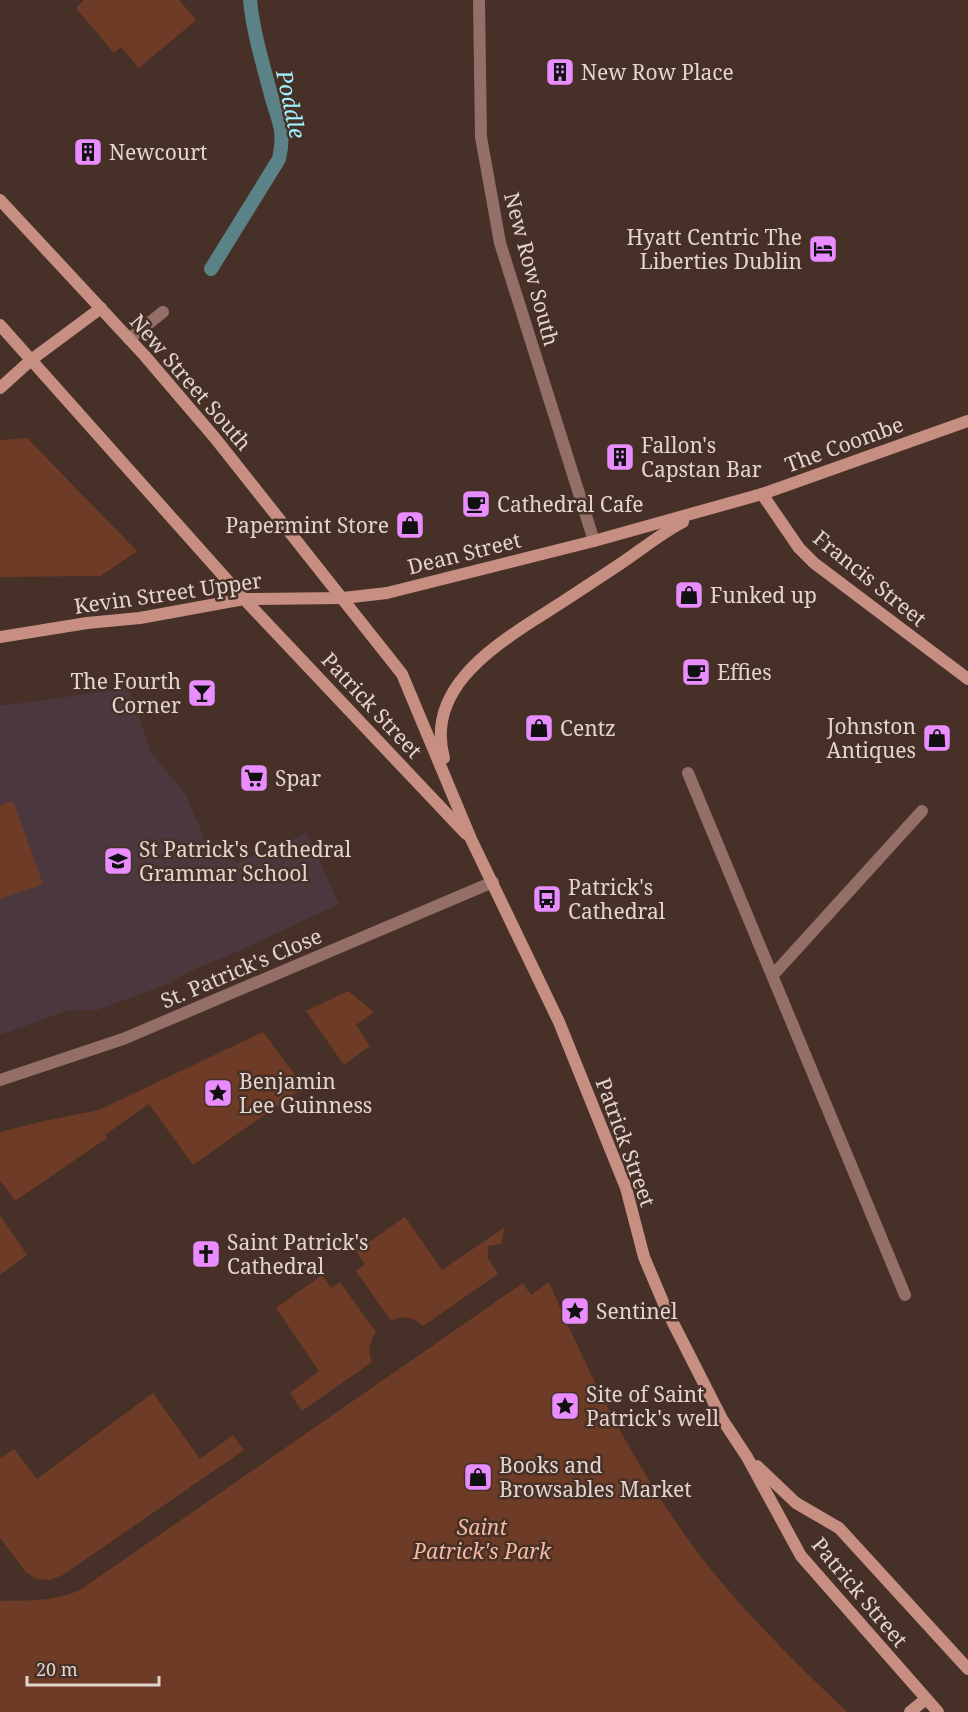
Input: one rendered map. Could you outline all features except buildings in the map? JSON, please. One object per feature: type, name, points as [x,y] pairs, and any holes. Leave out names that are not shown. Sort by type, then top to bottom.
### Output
[{"type":"main road","name":"New Street South","points":[[0,200],[129,339],[250,479],[343,598]]},
{"type":"main road","points":[[0,388],[31,360],[101,308]]},
{"type":"main road","points":[[0,325],[244,599]]},
{"type":"main road","name":"The Coombe","points":[[594,541],[762,494],[968,421]]},
{"type":"main road","name":"Francis Street","points":[[762,494],[799,548],[814,563],[968,679]]},
{"type":"main road","points":[[471,839],[451,783],[441,746],[441,726],[446,702],[473,666],[494,646],[642,550],[669,529],[707,510]]},
{"type":"main road","name":"Dean Street","points":[[343,598],[387,593],[594,541]]},
{"type":"main road","name":"Kevin Street Upper","points":[[0,637],[87,623],[140,618],[244,599],[343,598]]},
{"type":"main road","name":"Patrick Street","points":[[343,598],[402,674],[471,839],[554,1011],[626,1188],[644,1257],[666,1309],[722,1419],[747,1457],[801,1556],[938,1712]]},
{"type":"main road","name":"Patrick Street","points":[[244,599],[471,839]]},
{"type":"main road","name":"Patrick Street","points":[[747,1457],[796,1503],[839,1527],[968,1669]]},
{"type":"main road","points":[[910,1712],[926,1700]]},
{"type":"street","name":"New Row South","points":[[479,0],[481,137],[500,243],[594,541]]},
{"type":"street","points":[[129,339],[163,312]]},
{"type":"street","points":[[688,773],[905,1295]]},
{"type":"street","points":[[773,975],[922,811]]},
{"type":"street","name":"St. Patrick's Close","points":[[0,1080],[123,1039],[493,882]]},
{"type":"shaded area","name":"St Patrick's Cathedral Grammar School","points":[[129,688],[152,754],[185,793],[207,845],[225,838],[236,863],[307,833],[339,904],[184,974],[168,984],[97,1010],[69,1010],[0,1035],[0,706]]},
{"type":"green space","points":[[84,0],[179,0],[196,20],[139,68],[121,47],[114,53],[76,8]]},
{"type":"green space","points":[[27,438],[137,551],[101,576],[0,577],[0,440]]},
{"type":"green space","points":[[13,801],[43,884],[0,899],[0,805]]},
{"type":"green space","points":[[348,991],[374,1012],[356,1025],[370,1046],[344,1065],[306,1011]]},
{"type":"green space","points":[[263,1032],[304,1087],[193,1165],[149,1104],[105,1135],[107,1138],[15,1201],[0,1180],[0,1132],[99,1110]]},
{"type":"green space","points":[[0,1215],[27,1255],[0,1275]]},
{"type":"green space","points":[[405,1217],[442,1270],[505,1227],[501,1244],[488,1246],[488,1258],[498,1274],[423,1326],[408,1318],[391,1321],[356,1271],[365,1264],[356,1251]]},
{"type":"green space","points":[[322,1275],[331,1288],[340,1282],[376,1332],[370,1347],[372,1362],[302,1411],[290,1393],[319,1371],[276,1308]]},
{"type":"green space","name":"Saint Patrick's Park","points":[[549,1282],[611,1414],[647,1477],[687,1538],[743,1607],[783,1650],[847,1712],[0,1712],[0,1601],[50,1598],[80,1590],[523,1283],[531,1295]]},
{"type":"green space","points":[[153,1393],[200,1459],[233,1435],[244,1450],[63,1575],[50,1580],[37,1579],[26,1572],[0,1538],[0,1458],[14,1449],[37,1479]]},
{"type":"waterway","name":"Poddle","points":[[211,269],[279,159],[281,148],[280,124],[258,46],[250,0]]},
{"type":"place","name":"New Row Place","points":[[560,72]]},
{"type":"place","name":"Newcourt","points":[[88,152]]},
{"type":"place","name":"Hyatt Centric The Liberties Dublin","points":[[823,249]]},
{"type":"place","name":"Fallon's Capstan Bar","points":[[620,457]]},
{"type":"place","name":"Cathedral Cafe","points":[[476,504]]},
{"type":"place","name":"Papermint Store","points":[[410,525]]},
{"type":"place","name":"Funked up","points":[[689,595]]},
{"type":"place","name":"Effies","points":[[696,672]]},
{"type":"place","name":"The Fourth Corner","points":[[202,693]]},
{"type":"place","name":"Centz","points":[[539,728]]},
{"type":"place","name":"Johnston Antiques","points":[[937,738]]},
{"type":"place","name":"Spar","points":[[254,778]]},
{"type":"place","name":"St Patrick's Cathedral Grammar School","points":[[118,861]]},
{"type":"place","name":"Patrick's Cathedral","points":[[547,899]]},
{"type":"place","name":"Benjamin Lee Guinness","points":[[218,1093]]},
{"type":"place","name":"Saint Patrick's Cathedral","points":[[206,1254]]},
{"type":"place","name":"Sentinel","points":[[575,1311]]},
{"type":"place","name":"Site of Saint Patrick's well","points":[[565,1406]]},
{"type":"place","name":"Books and Browsables Market","points":[[478,1477]]}]
